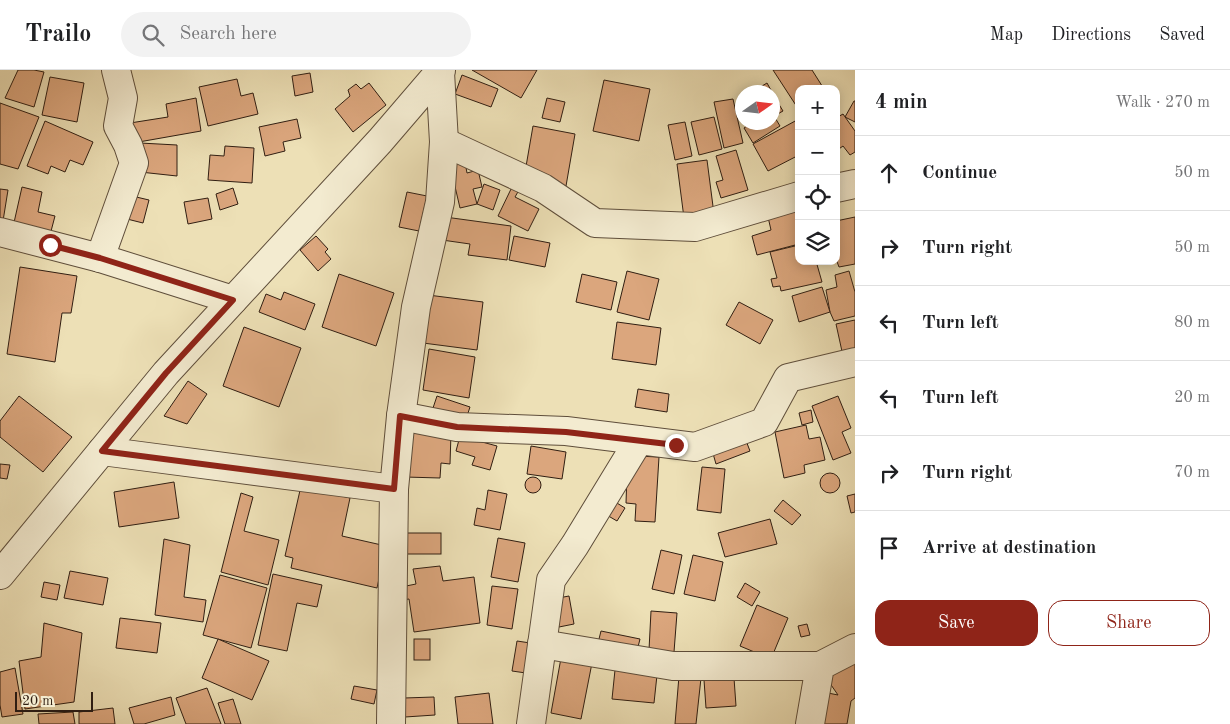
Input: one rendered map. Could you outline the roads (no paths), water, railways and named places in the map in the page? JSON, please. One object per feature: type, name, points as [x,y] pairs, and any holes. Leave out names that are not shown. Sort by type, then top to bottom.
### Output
[{"type":"street","points":[[100,258],[134,163],[128,145],[118,126],[123,98],[116,70]]},
{"type":"street","points":[[391,724],[394,489],[400,416],[416,307],[440,202],[444,142],[441,71]]},
{"type":"street","points":[[0,575],[166,373],[380,141],[441,71]]},
{"type":"street","points":[[444,142],[543,188],[595,223],[695,228],[795,197]]},
{"type":"street","points":[[840,187],[855,184]]},
{"type":"street","points":[[0,232],[100,258],[233,300]]},
{"type":"street","points":[[400,416],[457,427],[566,432],[695,447],[764,422],[788,378],[855,362]]},
{"type":"street","points":[[531,724],[551,580],[575,546],[639,440]]},
{"type":"street","points":[[102,451],[394,489]]},
{"type":"street","points":[[542,644],[673,666],[820,666],[855,648]]},
{"type":"street","points":[[810,724],[820,666]]}]
